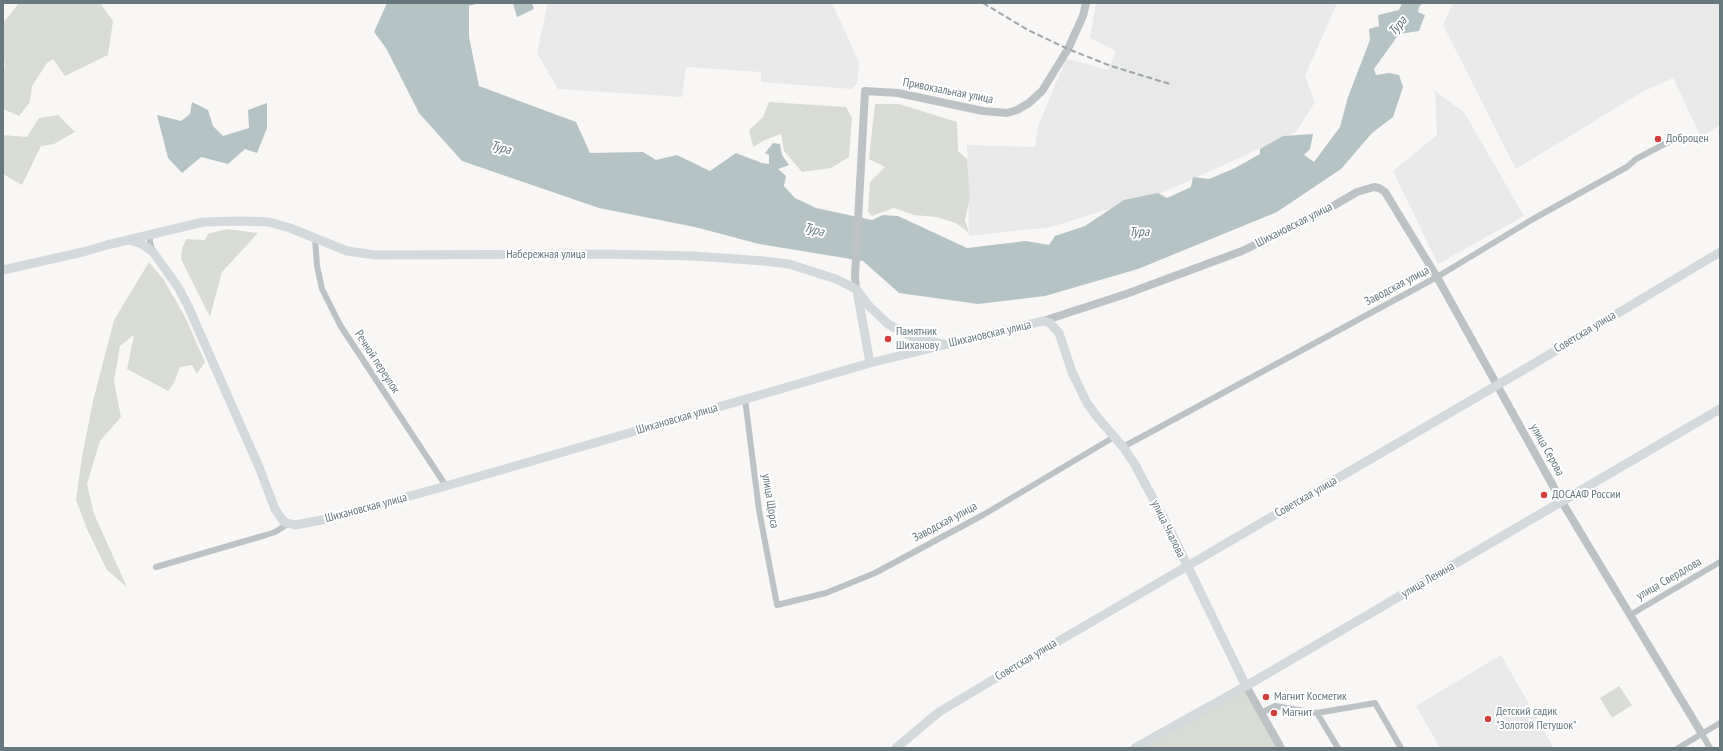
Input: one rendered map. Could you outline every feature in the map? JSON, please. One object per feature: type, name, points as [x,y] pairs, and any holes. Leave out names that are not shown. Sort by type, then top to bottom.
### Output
[{"type":"main road","name":"Набережная улица","points":[[5,269],[83,252],[150,234],[203,222],[241,221],[269,222],[290,228],[347,251],[375,255],[601,254],[764,260],[789,264],[814,271],[856,290],[870,307],[888,324],[920,340],[946,345]]},
{"type":"main road","points":[[129,240],[142,244],[154,252],[167,269],[188,306],[261,472],[275,509],[281,519],[288,524]]},
{"type":"main road","name":"Советская улица","points":[[896,748],[939,712],[1112,608],[1186,567],[1497,385],[1720,252]]},
{"type":"main road","points":[[856,290],[870,363]]},
{"type":"main road","name":"Шихановская улица","points":[[288,524],[295,525],[316,522],[446,486],[870,363],[1044,322]]},
{"type":"main road","name":"улица Чкалова","points":[[1044,322],[1052,324],[1059,333],[1072,372],[1082,394],[1098,418],[1134,462],[1170,530],[1186,567],[1246,686]]},
{"type":"main road","name":"улица Ленина","points":[[1135,748],[1246,686],[1720,409]]},
{"type":"street","name":"Привокзальная улица","points":[[856,290],[855,276],[858,206],[865,91],[898,93],[983,111],[1008,112],[1029,103],[1042,91],[1068,49],[1083,16],[1086,3]]},
{"type":"street","name":"Заводская улица","points":[[1123,447],[1437,277],[1533,219],[1627,167],[1636,159],[1676,138]]},
{"type":"street","name":"улица Серова","points":[[1374,186],[1385,192],[1437,277],[1562,502],[1710,748]]},
{"type":"street","name":"Шихановская улица","points":[[1044,322],[1242,251],[1314,216],[1357,192],[1374,186]]},
{"type":"street","points":[[150,234],[150,242],[154,252]]},
{"type":"street","name":"Речной переулок","points":[[315,238],[317,266],[322,290],[340,325],[446,486]]},
{"type":"street","name":"улица Щорса","points":[[745,399],[760,510],[777,605]]},
{"type":"street","name":"Заводская улица","points":[[777,605],[826,593],[875,573],[983,515],[1114,437]]},
{"type":"street","points":[[156,567],[266,535],[275,532],[288,524]]},
{"type":"street","name":"улица Свердлова","points":[[1630,615],[1720,562]]},
{"type":"street","name":"улица Чкалова","points":[[1246,686],[1281,748]]},
{"type":"street","points":[[1261,713],[1275,706],[1317,713],[1375,703],[1401,748]]},
{"type":"street","points":[[1317,713],[1338,748]]},
{"type":"street","points":[[1678,748],[1720,723]]},
{"type":"shaded area","points":[[19,3],[100,3],[113,21],[108,55],[65,76],[53,59],[47,63],[32,86],[30,102],[19,116],[3,109],[3,69],[5,65],[3,57],[3,23]]},
{"type":"shaded area","points":[[548,3],[832,3],[859,62],[857,84],[852,89],[761,82],[761,72],[686,67],[682,97],[558,89],[537,53]]},
{"type":"shaded area","points":[[1096,3],[1337,3],[1305,76],[1315,102],[1296,132],[1164,192],[1051,227],[969,236],[967,145],[1035,147],[1038,126],[1066,59],[1108,70],[1116,51],[1090,38]]},
{"type":"shaded area","points":[[1453,3],[1720,3],[1720,125],[1701,137],[1673,78],[1642,92],[1516,169],[1443,25]]},
{"type":"shaded area","points":[[1435,91],[1464,112],[1524,216],[1438,264],[1393,171],[1437,135]]},
{"type":"shaded area","points":[[769,102],[846,107],[852,118],[849,157],[831,168],[802,172],[784,151],[781,134],[765,140],[753,147],[749,130],[763,117]]},
{"type":"shaded area","points":[[875,104],[899,104],[957,122],[958,151],[967,159],[970,197],[965,220],[969,233],[956,223],[936,217],[914,215],[894,208],[872,216],[868,211],[870,182],[885,167],[869,159]]},
{"type":"shaded area","points":[[58,115],[75,132],[54,144],[41,146],[22,185],[3,174],[3,135],[27,137],[39,118]]},
{"type":"shaded area","points":[[227,229],[258,233],[222,272],[210,317],[181,259],[182,249],[186,239],[205,240],[208,234]]},
{"type":"shaded area","points":[[149,262],[164,280],[185,317],[205,362],[197,374],[192,365],[180,367],[174,383],[168,391],[127,369],[134,335],[120,346],[114,381],[121,417],[100,441],[87,484],[94,514],[127,587],[107,570],[87,529],[76,500],[82,457],[93,401],[114,320]]},
{"type":"shaded area","points":[[1501,655],[1554,748],[1440,748],[1416,706]]},
{"type":"shaded area","points":[[1246,686],[1281,748],[1137,748]]},
{"type":"shaded area","points":[[1619,686],[1632,705],[1612,718],[1600,698]]},
{"type":"water","name":"Тура","points":[[387,3],[479,3],[469,6],[469,37],[479,86],[576,122],[590,153],[643,152],[656,160],[677,155],[710,171],[736,153],[762,163],[769,164],[769,155],[765,153],[773,143],[780,144],[782,155],[789,165],[778,169],[786,176],[784,186],[795,198],[816,208],[872,220],[883,215],[898,216],[967,248],[1026,241],[1049,245],[1055,236],[1085,226],[1124,200],[1158,193],[1167,198],[1191,187],[1193,177],[1209,179],[1235,168],[1260,154],[1260,149],[1283,136],[1313,134],[1310,149],[1304,155],[1314,162],[1340,127],[1348,97],[1370,40],[1369,29],[1379,26],[1378,15],[1399,10],[1402,3],[1423,3],[1419,7],[1418,12],[1425,15],[1419,31],[1399,34],[1374,69],[1376,75],[1389,73],[1399,75],[1403,87],[1393,117],[1372,133],[1341,169],[1277,212],[1138,269],[1045,296],[978,304],[899,293],[863,261],[759,244],[695,227],[599,208],[462,161],[419,113],[386,48],[374,32]]},
{"type":"water","points":[[511,3],[532,3],[534,9],[517,17],[513,4]]},
{"type":"water","points":[[192,102],[208,110],[213,126],[223,136],[249,128],[248,110],[267,103],[267,128],[257,153],[245,149],[228,164],[201,157],[182,173],[168,158],[157,115],[181,121],[190,114]]},
{"type":"railway","points":[[983,3],[1028,30],[1068,49],[1111,66],[1170,84]]},
{"type":"place","name":"Доброцен","points":[[1658,139]]},
{"type":"place","name":"Памятник Шиханову","points":[[888,339]]},
{"type":"place","name":"ДОСААФ России","points":[[1544,495]]},
{"type":"place","name":"Магнит Косметик","points":[[1266,697]]},
{"type":"place","name":"Магнит","points":[[1274,713]]},
{"type":"place","name":"Детский садик \"Золотой Петушок\"","points":[[1488,719]]}]
